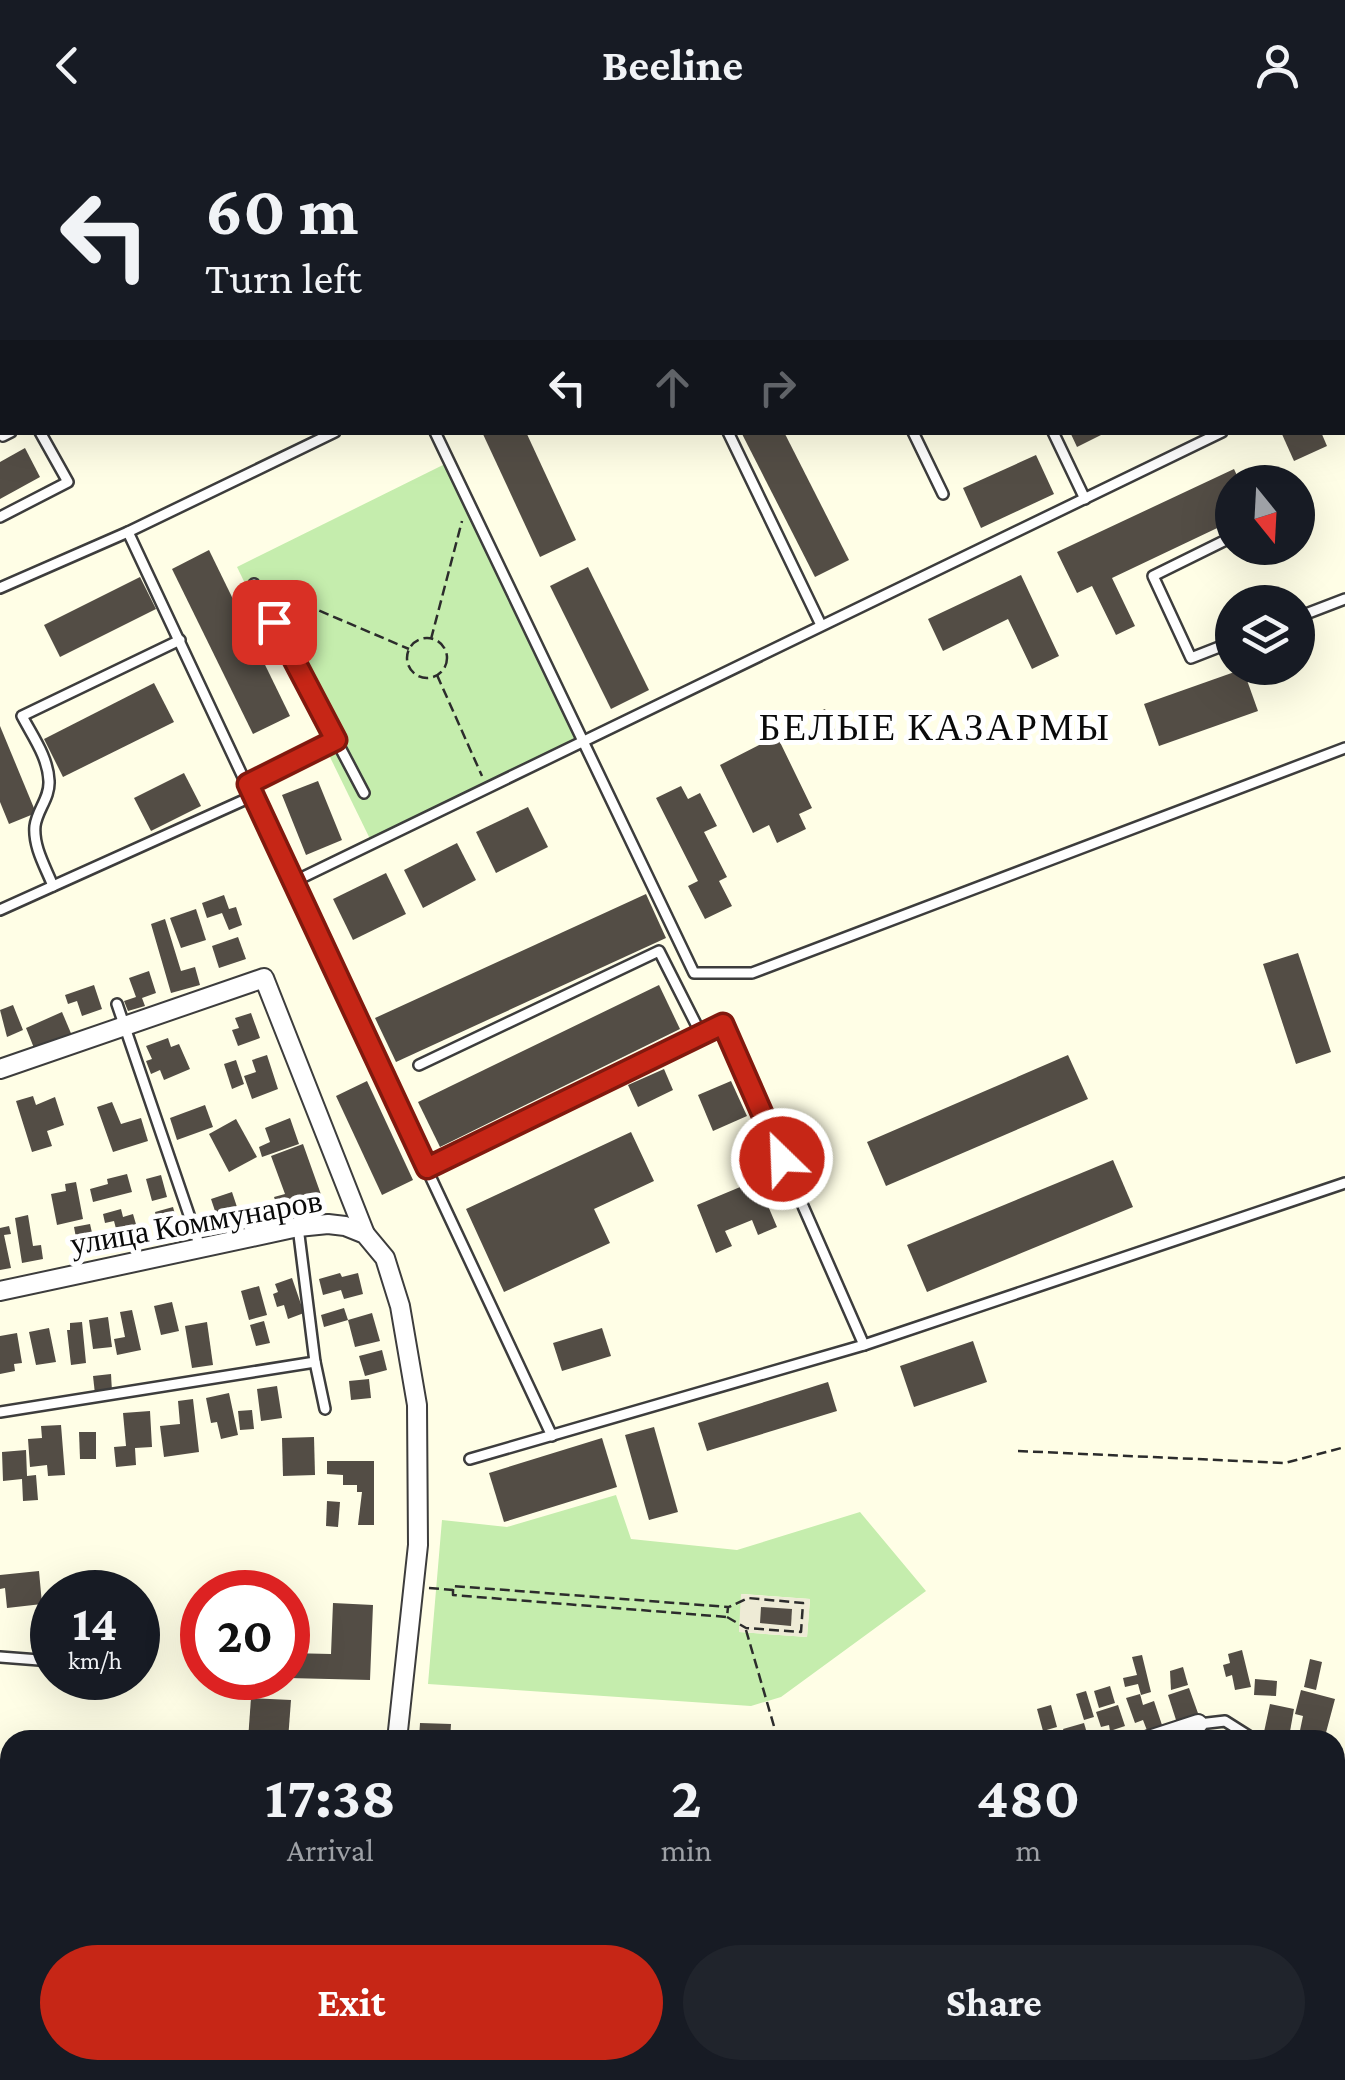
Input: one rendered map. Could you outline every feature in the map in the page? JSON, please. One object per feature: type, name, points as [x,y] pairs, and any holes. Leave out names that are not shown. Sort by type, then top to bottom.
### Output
[{"type":"street","points":[[0,1069],[264,978],[365,1234]]},
{"type":"street","name":"улица Коммунаров","points":[[0,1291],[298,1227],[345,1226],[365,1234],[386,1258],[394,1278],[417,1405],[418,1545],[398,1730]]},
{"type":"street","points":[[1180,1730],[1198,1724]]},
{"type":"lane","points":[[0,517],[68,482],[42,435]]},
{"type":"lane","points":[[0,588],[128,532],[329,435]]},
{"type":"lane","points":[[436,435],[694,973],[752,973],[1345,748]]},
{"type":"lane","points":[[729,435],[821,625]]},
{"type":"lane","points":[[914,435],[943,494]]},
{"type":"lane","points":[[1054,435],[1085,498]]},
{"type":"lane","points":[[293,882],[1216,435]]},
{"type":"lane","points":[[128,532],[552,1436]]},
{"type":"lane","points":[[1215,545],[1153,576],[1191,658],[1215,649]]},
{"type":"lane","points":[[256,588],[364,793]]},
{"type":"lane","points":[[1315,610],[1345,599]]},
{"type":"lane","points":[[53,886],[37,847],[35,824],[50,783],[45,758],[22,716],[180,640]]},
{"type":"lane","points":[[248,784],[336,740]]},
{"type":"lane","points":[[0,910],[253,796]]},
{"type":"lane","points":[[418,1065],[659,952],[702,1034]]},
{"type":"lane","points":[[116,1004],[200,1246]]},
{"type":"lane","points":[[427,1168],[723,1024],[864,1344]]},
{"type":"lane","points":[[470,1459],[864,1344],[1345,1183]]},
{"type":"lane","points":[[298,1227],[315,1362],[325,1408]]},
{"type":"lane","points":[[0,1412],[315,1362]]},
{"type":"lane","points":[[0,1657],[30,1659]]},
{"type":"lane","points":[[1198,1724],[1225,1721],[1239,1730]]},
{"type":"path","points":[[431,639],[468,500]]},
{"type":"path","points":[[256,588],[292,599],[410,649]]},
{"type":"path","points":[[431,639],[442,646],[447,658],[438,675],[425,678],[414,673],[408,662],[410,649],[418,640],[431,639]]},
{"type":"path","points":[[438,675],[486,787]]},
{"type":"path","points":[[1018,1451],[1284,1463],[1345,1447]]},
{"type":"path","points":[[453,1586],[728,1608],[748,1598],[803,1603],[801,1632],[746,1628],[727,1617],[452,1595],[453,1586]]},
{"type":"path","points":[[438,1589],[453,1590]]},
{"type":"path","points":[[727,1617],[728,1608]]},
{"type":"path","points":[[746,1628],[775,1730]]},
{"type":"green space","points":[[449,462],[582,740],[372,843],[237,567]]},
{"type":"green space","points":[[616,1495],[631,1539],[737,1550],[860,1512],[926,1591],[781,1697],[751,1706],[428,1684],[442,1520],[507,1527]],"holes":[[[742,1594],[810,1599],[807,1637],[739,1632]]]},
{"type":"shaded area","points":[[741,1594],[810,1599],[807,1637],[739,1632]]},
{"type":"building","points":[[483,435],[527,435],[576,540],[540,557]]},
{"type":"building","points":[[743,435],[786,435],[849,560],[815,577]]},
{"type":"building","points":[[1071,435],[1101,435],[1077,447]]},
{"type":"building","points":[[1282,435],[1322,435],[1327,446],[1294,461]]},
{"type":"building","points":[[25,448],[40,477],[0,499],[0,462]]},
{"type":"building","points":[[1036,455],[1054,494],[981,528],[963,488]]},
{"type":"building","points":[[1215,478],[1215,529],[1112,578],[1135,626],[1116,635],[1092,586],[1077,593],[1057,552]]},
{"type":"building","points":[[209,550],[290,716],[253,734],[172,569]]},
{"type":"building","points":[[588,567],[649,690],[611,709],[550,586]]},
{"type":"building","points":[[1021,575],[1059,656],[1032,669],[1008,619],[943,651],[928,619]]},
{"type":"building","points":[[140,577],[156,609],[60,657],[44,625]]},
{"type":"building","points":[[1215,679],[1215,685],[1249,685],[1258,711],[1159,746],[1144,704]]},
{"type":"building","points":[[154,683],[174,722],[63,777],[44,739]]},
{"type":"building","points":[[825,709],[835,730],[822,736],[813,714]]},
{"type":"building","points":[[0,726],[36,813],[9,824],[0,802]]},
{"type":"building","points":[[777,736],[812,808],[799,814],[806,829],[777,843],[769,825],[753,833],[720,765]]},
{"type":"building","points":[[184,773],[201,806],[151,831],[134,798]]},
{"type":"building","points":[[318,781],[342,840],[306,855],[282,795]]},
{"type":"building","points":[[681,786],[688,799],[700,793],[717,826],[704,832],[727,877],[719,881],[732,906],[705,919],[688,886],[698,881],[656,798]]},
{"type":"building","points":[[528,807],[548,847],[496,873],[476,832]]},
{"type":"building","points":[[457,843],[476,880],[423,908],[404,870]]},
{"type":"building","points":[[386,873],[406,914],[353,940],[333,899]]},
{"type":"building","points":[[646,894],[666,938],[396,1062],[375,1018]]},
{"type":"building","points":[[224,895],[229,909],[236,907],[242,925],[229,930],[222,913],[207,918],[202,903]]},
{"type":"building","points":[[196,909],[206,940],[181,948],[170,918]]},
{"type":"building","points":[[165,919],[181,971],[195,967],[200,985],[171,993],[151,924]]},
{"type":"building","points":[[238,937],[246,959],[219,968],[212,946]]},
{"type":"building","points":[[1298,953],[1331,1052],[1296,1064],[1263,964]]},
{"type":"building","points":[[149,971],[156,993],[142,998],[145,1006],[128,1011],[124,1001],[136,997],[129,978]]},
{"type":"building","points":[[94,985],[102,1009],[82,1016],[77,1001],[68,1004],[65,995]]},
{"type":"building","points":[[659,985],[680,1029],[440,1147],[418,1102]]},
{"type":"building","points":[[13,1005],[23,1030],[7,1037],[0,1010]]},
{"type":"building","points":[[62,1012],[73,1038],[36,1053],[26,1028]]},
{"type":"building","points":[[251,1013],[260,1038],[238,1046],[232,1030],[239,1028],[235,1018]]},
{"type":"building","points":[[168,1038],[171,1047],[179,1044],[190,1069],[164,1080],[160,1070],[151,1074],[146,1061],[152,1059],[146,1046]]},
{"type":"building","points":[[267,1055],[278,1089],[252,1099],[244,1076],[256,1072],[252,1060]]},
{"type":"building","points":[[1068,1055],[1088,1099],[886,1186],[867,1142]]},
{"type":"building","points":[[236,1060],[244,1084],[232,1089],[224,1064]]},
{"type":"building","points":[[664,1069],[673,1090],[638,1107],[628,1085]]},
{"type":"building","points":[[367,1081],[413,1180],[382,1195],[336,1096]]},
{"type":"building","points":[[731,1081],[747,1116],[713,1131],[698,1095]]},
{"type":"building","points":[[33,1096],[36,1105],[55,1097],[64,1125],[47,1131],[52,1146],[32,1152],[16,1101]]},
{"type":"building","points":[[112,1102],[121,1124],[141,1118],[148,1141],[113,1152],[97,1107]]},
{"type":"building","points":[[205,1105],[213,1127],[177,1140],[170,1118]]},
{"type":"building","points":[[290,1118],[299,1144],[262,1157],[259,1147],[270,1142],[265,1128]]},
{"type":"building","points":[[236,1119],[257,1157],[229,1172],[209,1134]]},
{"type":"building","points":[[631,1132],[654,1181],[594,1209],[610,1243],[504,1292],[466,1209]]},
{"type":"building","points":[[303,1144],[324,1203],[281,1218],[274,1197],[285,1194],[271,1156]]},
{"type":"building","points":[[1113,1160],[1133,1207],[927,1292],[907,1245]]},
{"type":"building","points":[[127,1174],[132,1192],[93,1202],[90,1189]]},
{"type":"building","points":[[161,1175],[167,1197],[152,1201],[146,1179]]},
{"type":"building","points":[[757,1180],[777,1227],[758,1235],[752,1220],[725,1231],[732,1246],[716,1253],[697,1205]]},
{"type":"building","points":[[76,1182],[83,1219],[57,1225],[51,1194],[66,1191],[65,1184]]},
{"type":"building","points":[[232,1192],[242,1222],[207,1234],[201,1219],[216,1214],[211,1199]]},
{"type":"building","points":[[173,1207],[180,1232],[162,1237],[155,1212]]},
{"type":"building","points":[[121,1209],[123,1217],[133,1214],[140,1238],[120,1244],[114,1221],[105,1223],[103,1214]]},
{"type":"building","points":[[28,1215],[33,1246],[41,1245],[43,1259],[22,1263],[15,1218]]},
{"type":"building","points":[[90,1224],[96,1250],[79,1254],[74,1227]]},
{"type":"building","points":[[9,1226],[11,1234],[4,1235],[11,1268],[0,1270],[0,1228]]},
{"type":"building","points":[[340,1273],[342,1277],[358,1273],[363,1294],[344,1299],[341,1290],[323,1295],[319,1279]]},
{"type":"building","points":[[292,1278],[304,1313],[288,1319],[284,1305],[277,1307],[273,1294],[278,1292],[275,1284]]},
{"type":"building","points":[[259,1286],[267,1315],[249,1320],[241,1291]]},
{"type":"building","points":[[172,1302],[179,1331],[161,1335],[154,1306]]},
{"type":"building","points":[[344,1308],[348,1320],[324,1327],[321,1315]]},
{"type":"building","points":[[132,1310],[141,1350],[117,1355],[114,1339],[125,1337],[120,1312]]},
{"type":"building","points":[[372,1313],[380,1341],[355,1347],[348,1320]]},
{"type":"building","points":[[108,1317],[112,1347],[93,1349],[89,1320]]},
{"type":"building","points":[[264,1321],[270,1343],[256,1346],[250,1325]]},
{"type":"building","points":[[82,1322],[86,1363],[71,1365],[67,1330],[70,1323]]},
{"type":"building","points":[[207,1322],[213,1365],[192,1368],[185,1326]]},
{"type":"building","points":[[49,1328],[56,1362],[36,1365],[29,1332]]},
{"type":"building","points":[[602,1328],[611,1356],[562,1371],[553,1343]]},
{"type":"building","points":[[17,1333],[22,1363],[14,1364],[15,1371],[0,1374],[0,1336]]},
{"type":"building","points":[[973,1341],[987,1382],[914,1407],[900,1366]]},
{"type":"building","points":[[382,1350],[387,1370],[365,1376],[359,1356]]},
{"type":"building","points":[[111,1374],[112,1392],[95,1394],[93,1376]]},
{"type":"building","points":[[369,1379],[371,1398],[351,1400],[349,1381]]},
{"type":"building","points":[[828,1382],[837,1411],[707,1451],[698,1423]]},
{"type":"building","points":[[277,1386],[282,1418],[261,1421],[257,1389]]},
{"type":"building","points":[[229,1393],[238,1435],[221,1439],[217,1422],[211,1423],[206,1398]]},
{"type":"building","points":[[193,1399],[199,1452],[164,1457],[160,1426],[180,1424],[178,1401]]},
{"type":"building","points":[[252,1410],[254,1429],[240,1430],[238,1411]]},
{"type":"building","points":[[150,1411],[152,1447],[135,1448],[136,1465],[116,1467],[114,1447],[126,1446],[123,1413]]},
{"type":"building","points":[[61,1425],[65,1475],[48,1476],[47,1465],[30,1467],[28,1439],[42,1438],[41,1426]]},
{"type":"building","points":[[654,1427],[678,1512],[649,1520],[625,1435]]},
{"type":"building","points":[[79,1432],[96,1432],[96,1459],[80,1459]]},
{"type":"building","points":[[314,1437],[315,1475],[283,1476],[282,1438]]},
{"type":"building","points":[[602,1438],[617,1487],[504,1522],[489,1473]]},
{"type":"building","points":[[26,1450],[27,1476],[36,1475],[38,1500],[23,1501],[22,1479],[3,1481],[2,1452]]},
{"type":"building","points":[[327,1461],[374,1461],[374,1525],[358,1525],[362,1492],[357,1492],[357,1485],[343,1485],[343,1475],[327,1474]]},
{"type":"building","points":[[327,1501],[340,1502],[338,1527],[326,1526]]},
{"type":"building","points":[[30,1572],[30,1605],[7,1608],[0,1575]]},
{"type":"building","points":[[333,1603],[373,1605],[370,1680],[310,1679],[310,1654],[331,1654]]},
{"type":"building","points":[[761,1607],[792,1609],[791,1626],[760,1623]]},
{"type":"building","points":[[1242,1650],[1251,1687],[1235,1690],[1232,1675],[1226,1677],[1223,1665],[1230,1663],[1228,1654]]},
{"type":"building","points":[[1142,1655],[1151,1692],[1141,1695],[1138,1684],[1125,1687],[1123,1678],[1137,1675],[1132,1657]]},
{"type":"building","points":[[1310,1659],[1322,1662],[1316,1690],[1304,1687]]},
{"type":"building","points":[[1183,1667],[1188,1685],[1171,1690],[1170,1671]]},
{"type":"building","points":[[1255,1679],[1277,1681],[1276,1696],[1254,1695]]},
{"type":"building","points":[[1110,1686],[1115,1703],[1099,1708],[1094,1691]]},
{"type":"building","points":[[1189,1688],[1199,1716],[1177,1723],[1168,1695]]},
{"type":"building","points":[[1301,1690],[1335,1699],[1327,1730],[1300,1730],[1303,1716],[1295,1714]]},
{"type":"building","points":[[1086,1691],[1094,1717],[1084,1720],[1076,1694]]},
{"type":"building","points":[[1140,1694],[1143,1705],[1154,1701],[1163,1728],[1147,1730],[1143,1720],[1135,1723],[1126,1698]]},
{"type":"building","points":[[251,1700],[291,1700],[289,1730],[249,1730]]},
{"type":"building","points":[[1270,1704],[1294,1709],[1290,1730],[1264,1730]]},
{"type":"building","points":[[1051,1705],[1057,1727],[1043,1730],[1037,1709]]},
{"type":"building","points":[[1118,1705],[1125,1726],[1113,1730],[1109,1725],[1101,1727],[1096,1712]]},
{"type":"building","points":[[420,1723],[451,1724],[451,1730],[420,1730]]},
{"type":"building","points":[[1084,1723],[1086,1730],[1063,1730]]},
{"type":"district","name":"БЕЛЫЕ КАЗАРМЫ","points":[[935,727]]},
{"type":"route","points":[[274,622],[336,740],[248,784],[427,1168],[723,1024],[782,1159]]}]
